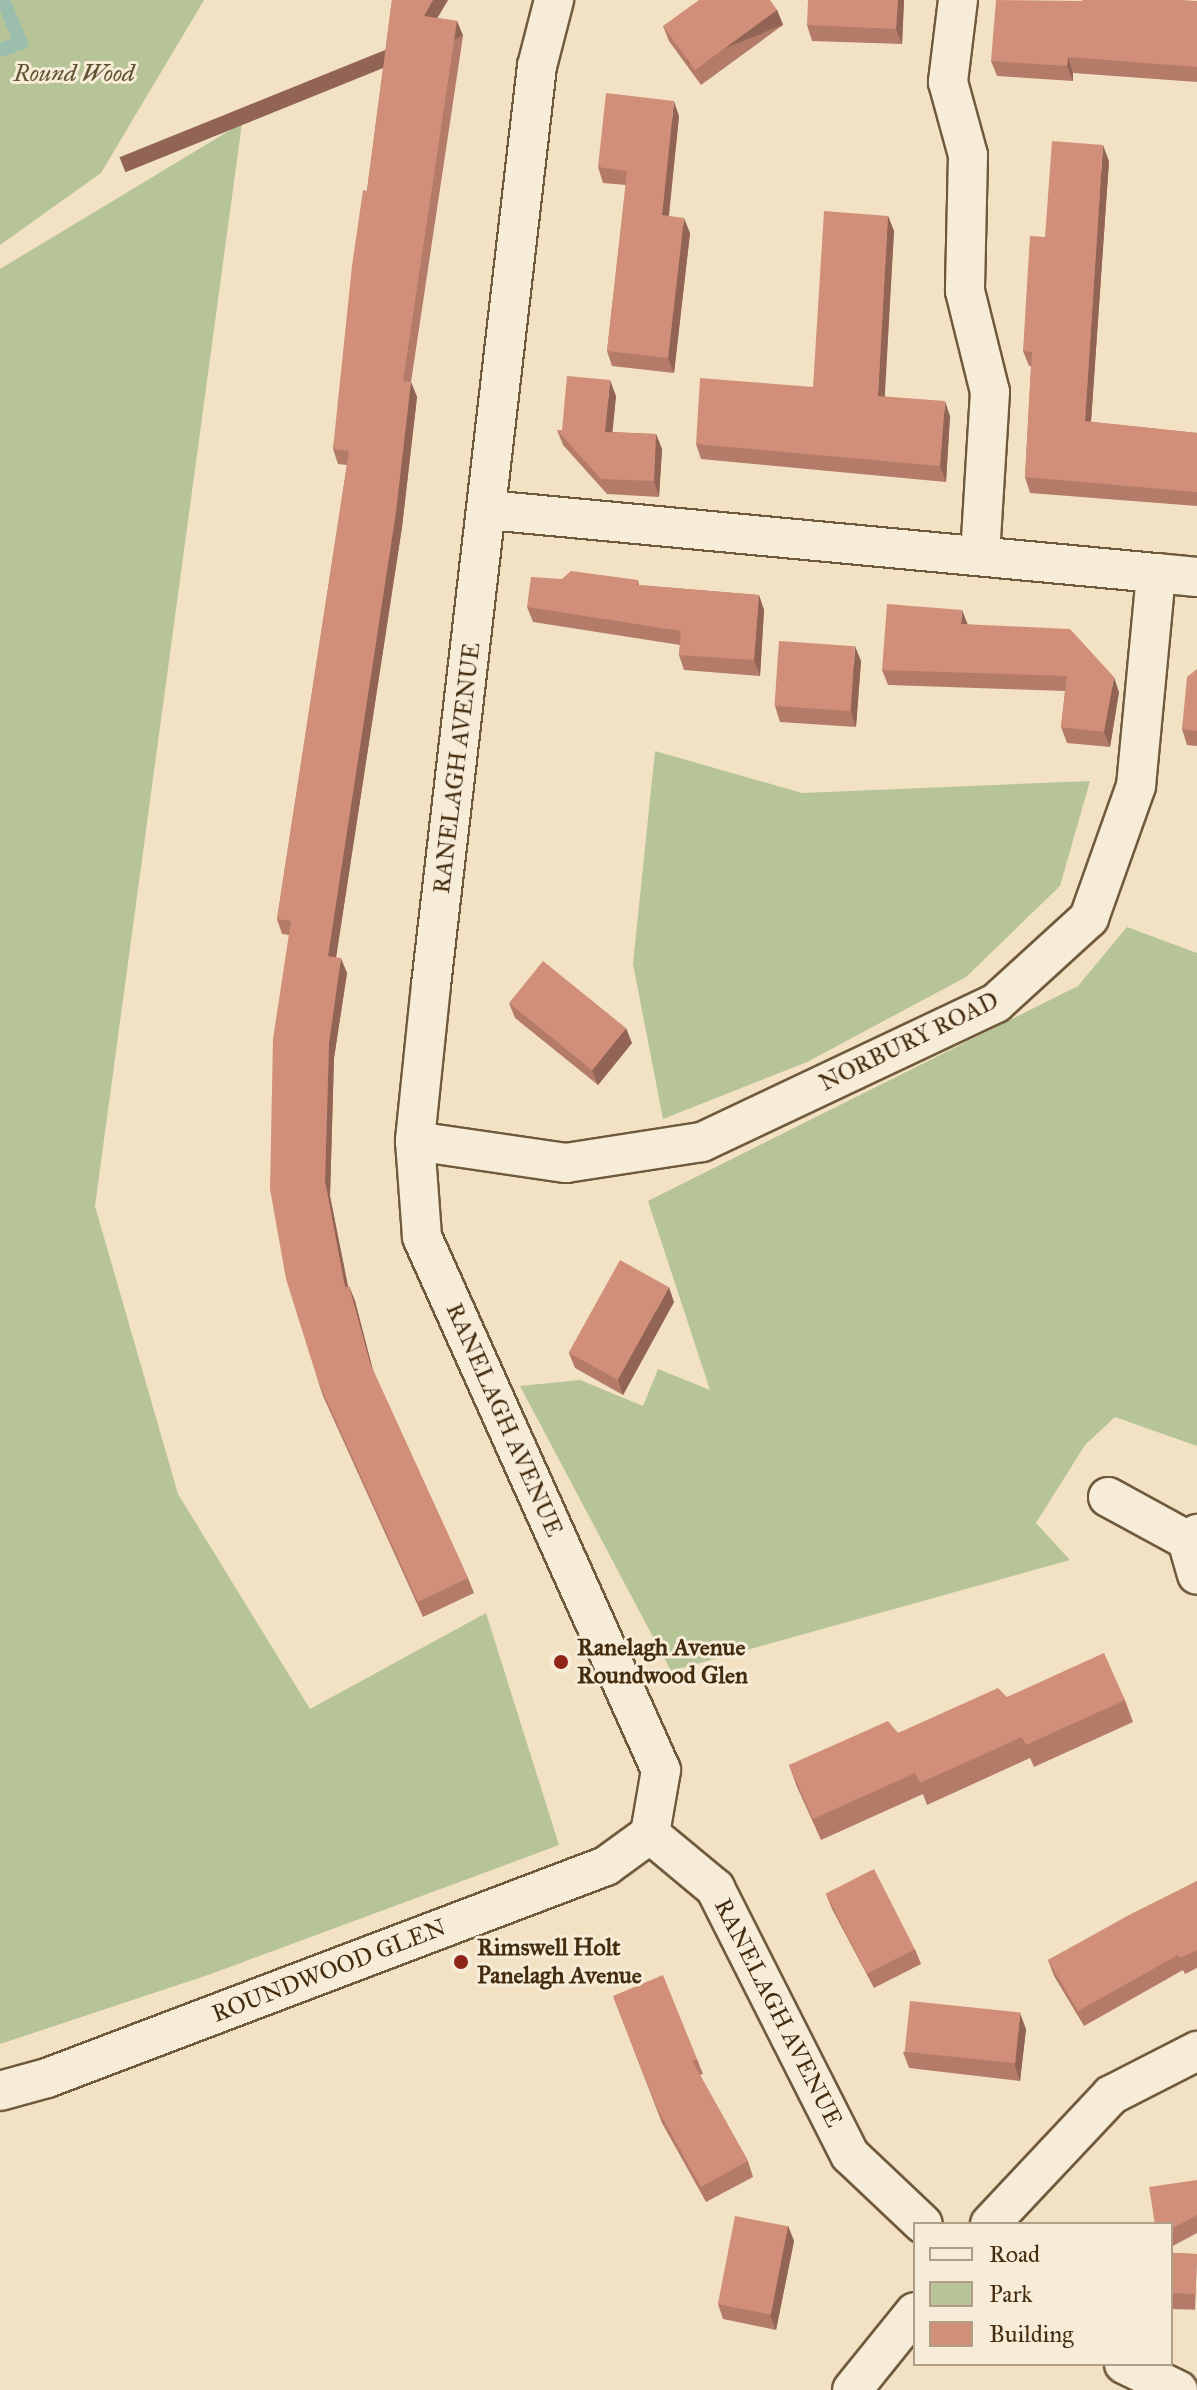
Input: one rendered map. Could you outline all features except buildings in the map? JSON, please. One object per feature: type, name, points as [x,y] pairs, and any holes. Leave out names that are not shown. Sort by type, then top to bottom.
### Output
[{"type":"street","name":"RANELAGH AVENUE","points":[[554,0],[537,66],[415,1141],[422,1237],[661,1770],[650,1834],[715,1888],[850,2155],[921,2222]]},
{"type":"street","points":[[958,0],[948,82],[968,155],[965,291],[990,392],[980,556]]},
{"type":"street","points":[[488,510],[1197,577]]},
{"type":"street","name":"NORBURY ROAD","points":[[415,1141],[566,1163],[702,1142],[996,1003],[1089,918],[1136,786],[1156,573]]},
{"type":"street","points":[[1108,1497],[1192,1537],[1197,1575]]},
{"type":"street","name":"ROUNDWOOD GLEN","points":[[0,2091],[62,2073],[606,1866],[650,1834]]},
{"type":"street","points":[[992,2222],[1111,2095],[1197,2051]]},
{"type":"street","points":[[852,2390],[913,2314]]},
{"type":"street","points":[[1128,2366],[1178,2390]]},
{"type":"green space","name":"Round Wood","points":[[0,0],[204,0],[101,173],[0,245]]},
{"type":"green space","points":[[242,123],[95,1206],[178,1494],[310,1709],[486,1613],[559,1845],[208,1975],[0,2044],[0,269]]},
{"type":"green space","points":[[655,751],[802,793],[1090,781],[1060,886],[966,977],[807,1062],[663,1119],[633,964]]},
{"type":"green space","points":[[1127,927],[1197,953],[1197,1446],[1115,1417],[1085,1445],[1036,1523],[1070,1560],[671,1671],[520,1386],[580,1380],[643,1406],[658,1369],[710,1390],[648,1201],[1078,986]]},
{"type":"waterway","points":[[0,50],[21,43],[3,0]]},
{"type":"place","name":"Ranelagh Avenue Roundwood Glen","points":[[561,1662]]},
{"type":"place","name":"Rimswell Holt Panelagh Avenue","points":[[461,1962]]}]
